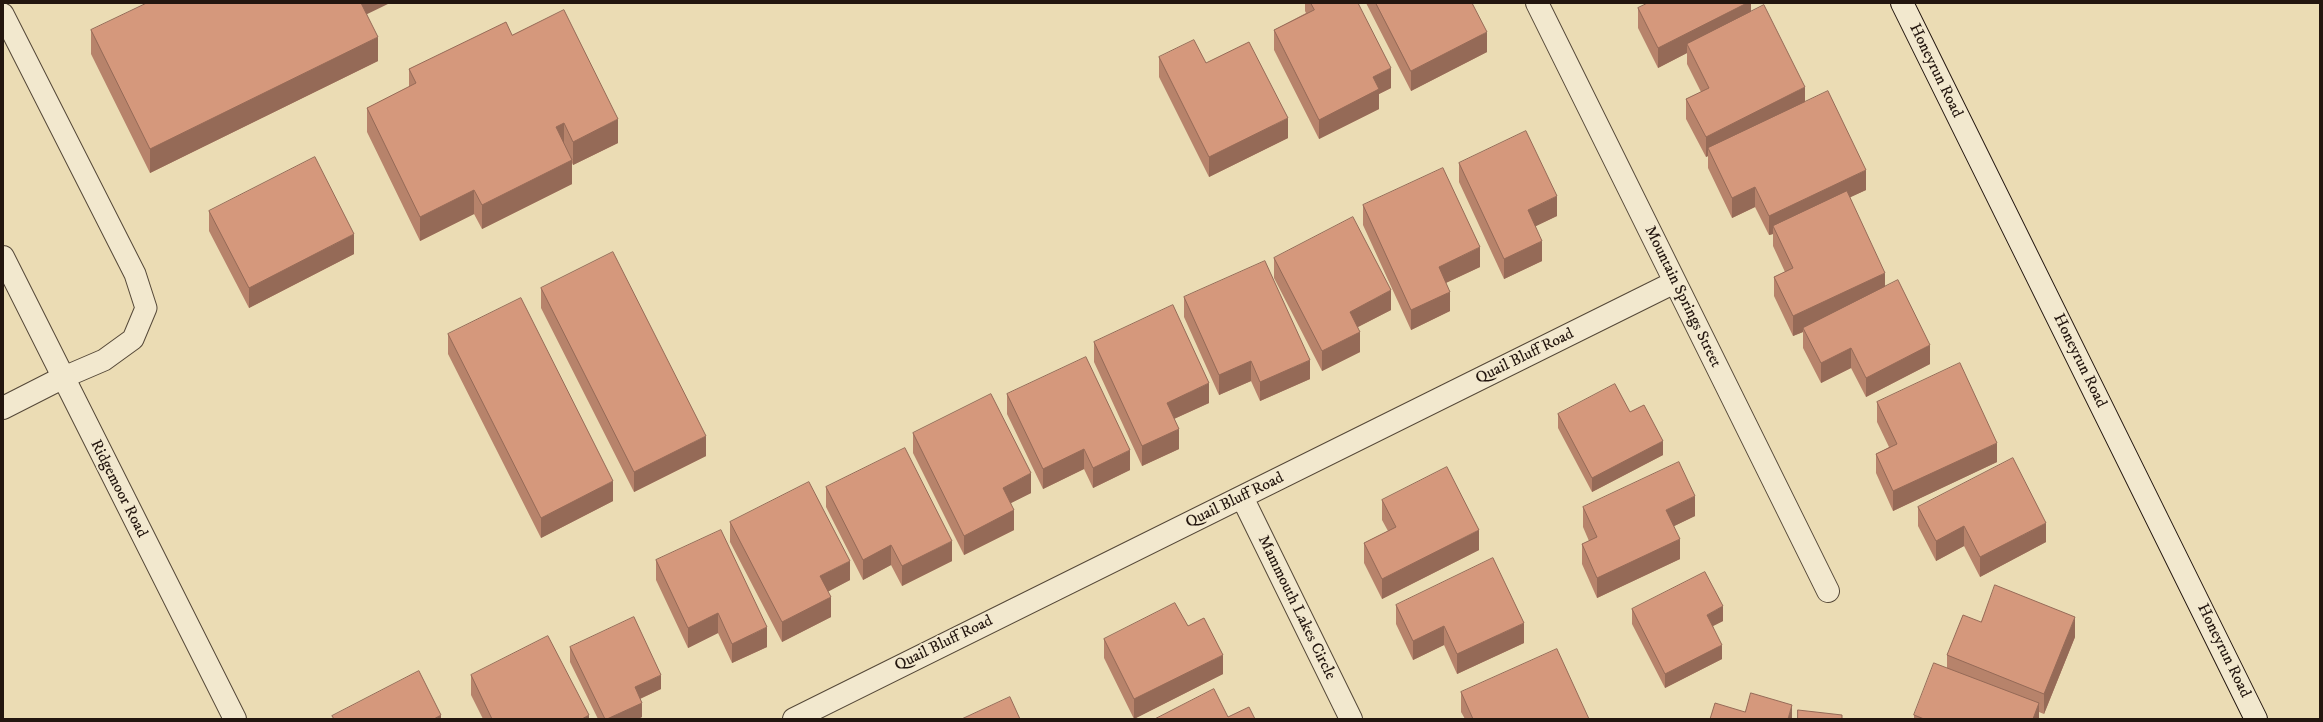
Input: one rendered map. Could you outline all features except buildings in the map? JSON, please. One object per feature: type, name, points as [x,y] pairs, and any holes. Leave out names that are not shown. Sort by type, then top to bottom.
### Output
[{"type":"street","name":"Mountain Springs Street","points":[[1537,3],[1828,591]]},
{"type":"street","name":"Honeyrun Road","points":[[1902,3],[2256,719]]},
{"type":"street","name":"Ridgemoor Road","points":[[3,257],[62,378],[235,719]]},
{"type":"street","name":"Quail Bluff Road","points":[[797,718],[1675,282]]},
{"type":"street","points":[[3,408],[62,378]]},
{"type":"street","name":"Mammouth Lakes Circle","points":[[1242,497],[1351,719]]},
{"type":"lane","points":[[3,14],[135,274],[146,308],[134,339],[104,360],[62,378]]}]
